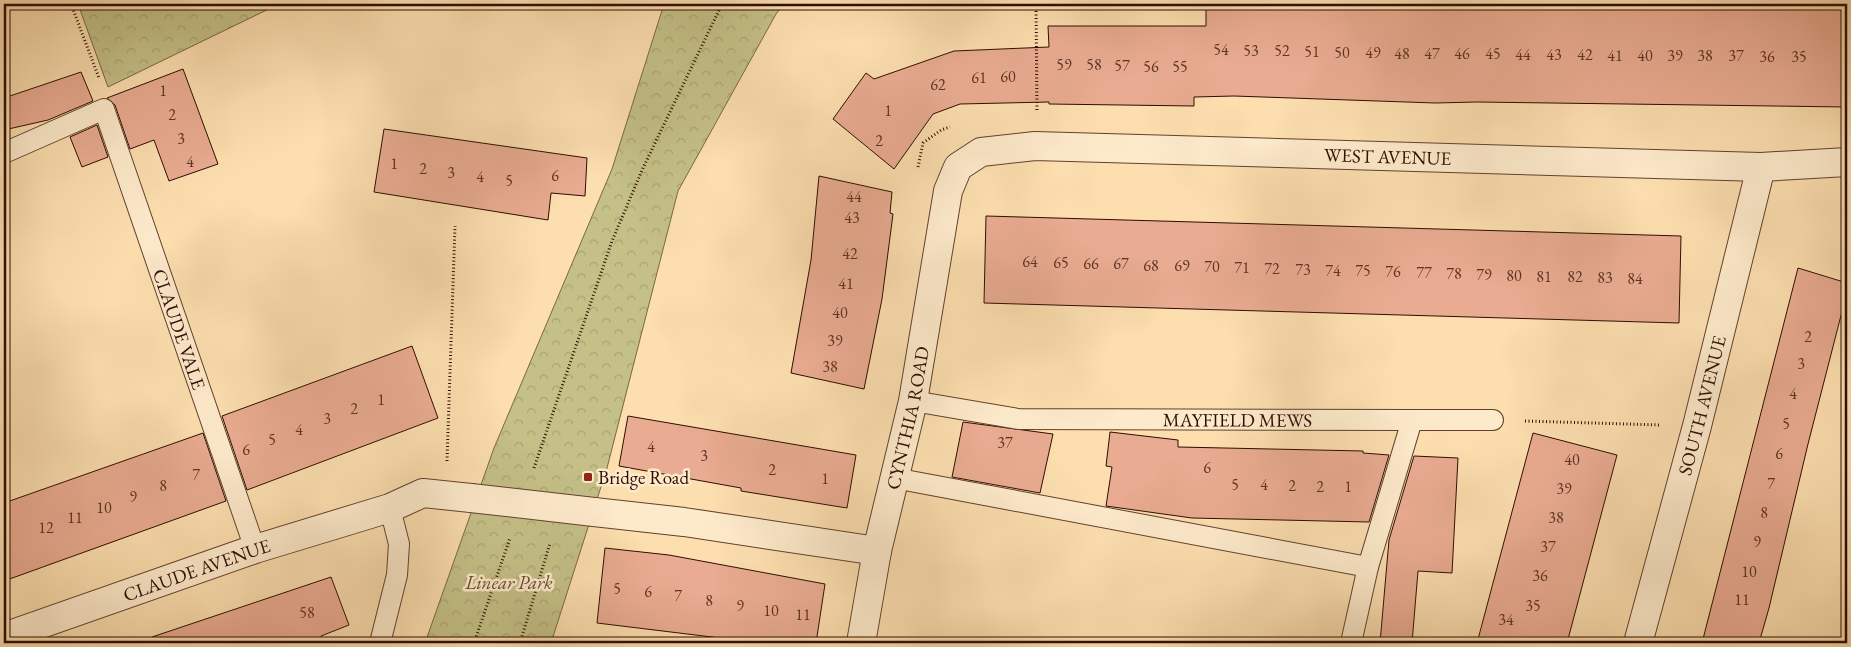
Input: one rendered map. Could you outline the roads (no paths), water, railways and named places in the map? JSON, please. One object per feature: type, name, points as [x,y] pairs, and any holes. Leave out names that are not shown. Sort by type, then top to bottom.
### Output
[{"type":"street","name":"WEST AVENUE","points":[[948,191],[958,167],[981,152],[1034,146],[1761,167],[1847,162]]},
{"type":"street","name":"SOUTH AVENUE","points":[[1638,643],[1697,426],[1761,167]]},
{"type":"street","name":"CYNTHIA ROAD","points":[[861,643],[877,551],[913,401],[948,191]]},
{"type":"street","points":[[390,508],[423,493],[459,496],[684,522],[877,551]]},
{"type":"street","name":"CLAUDE AVENUE","points":[[4,637],[255,549],[390,508]]},
{"type":"lane","name":"CLAUDE VALE","points":[[4,153],[104,109],[255,549]]},
{"type":"lane","name":"MAYFIELD MEWS","points":[[913,401],[1018,419],[1493,420]]},
{"type":"lane","points":[[1350,643],[1368,567],[1412,420]]},
{"type":"lane","points":[[894,478],[1368,567]]},
{"type":"lane","points":[[380,643],[397,567],[399,544],[390,508]]},
{"type":"place","name":"Bridge Road","points":[[588,477]]},
{"type":"park label","name":"Linear Park","points":[[509,582]]}]
